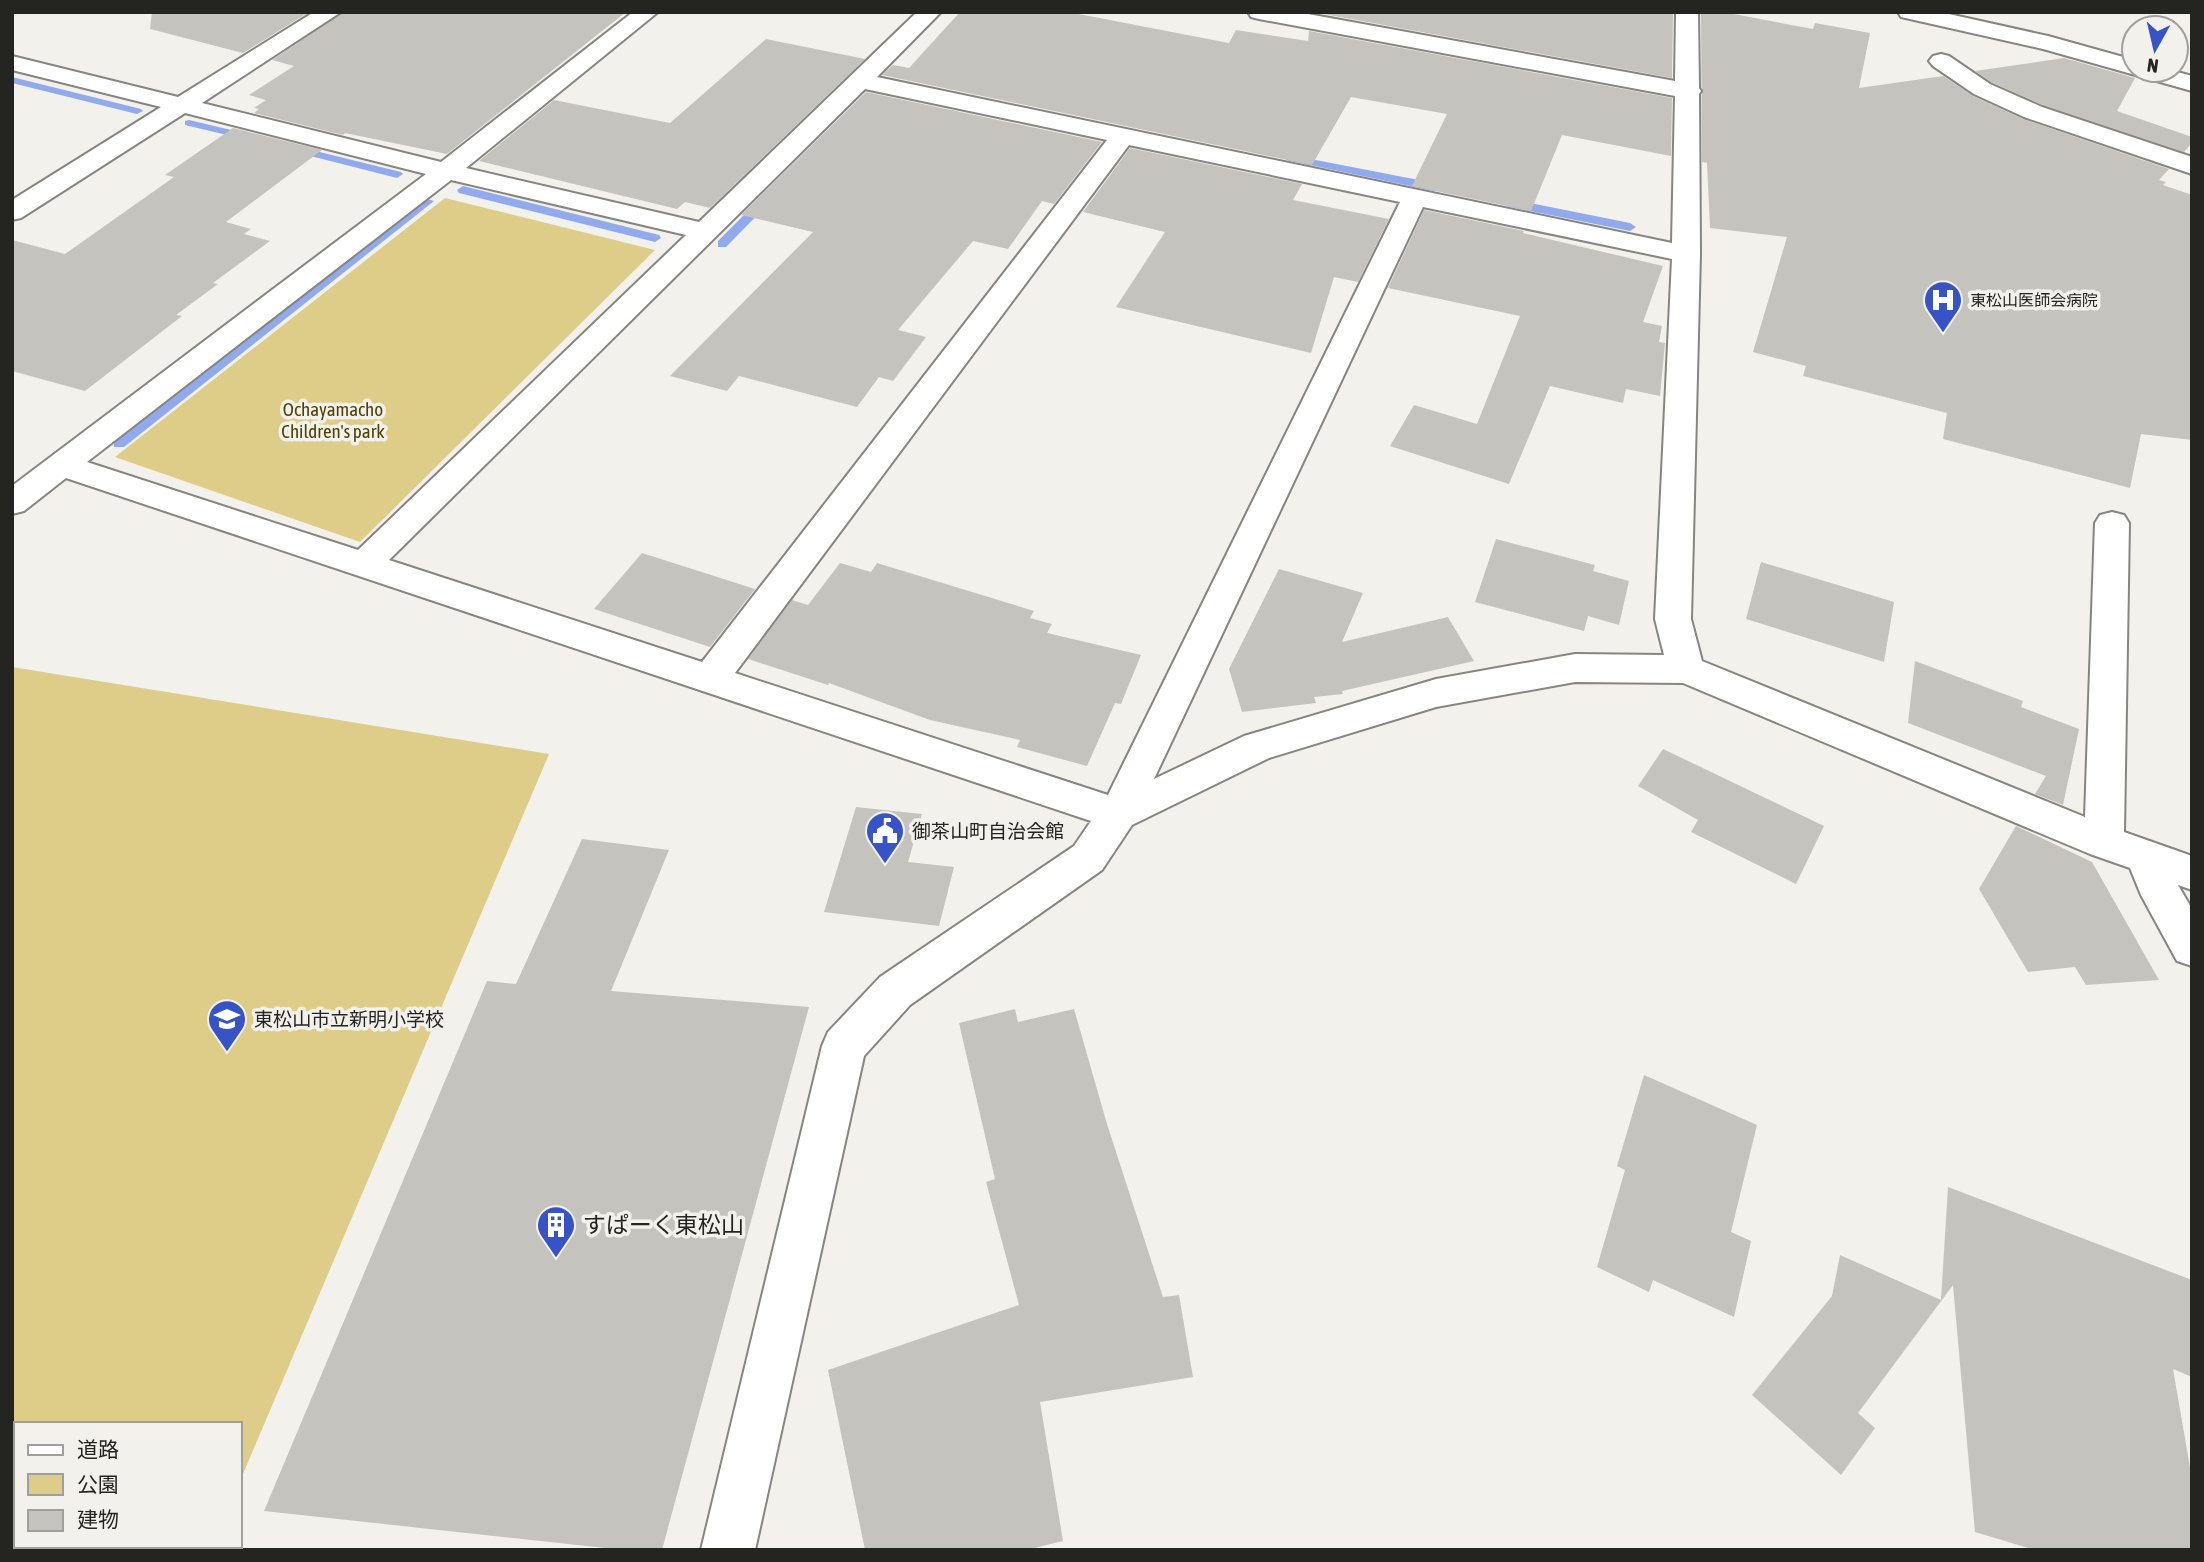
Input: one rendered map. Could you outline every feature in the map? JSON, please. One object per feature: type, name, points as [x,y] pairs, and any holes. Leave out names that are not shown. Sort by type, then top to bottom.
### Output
[{"type":"street","points":[[12,212],[330,12]]},
{"type":"street","points":[[12,503],[446,171],[647,12]]},
{"type":"street","points":[[365,564],[930,12]]},
{"type":"street","points":[[1259,12],[1689,91]]},
{"type":"street","points":[[1686,669],[1673,619],[1686,254],[1689,91],[1687,12]]},
{"type":"street","points":[[1909,12],[2048,43],[2120,63]]},
{"type":"street","points":[[1941,61],[1982,89],[2033,112],[2192,166]]},
{"type":"street","points":[[12,63],[446,171],[706,232]]},
{"type":"street","points":[[860,81],[1686,254]]},
{"type":"street","points":[[710,679],[1123,136]]},
{"type":"street","points":[[728,1550],[844,1046],[895,991],[1088,858],[1118,814],[1415,197]]},
{"type":"street","points":[[62,465],[1118,814],[1257,747],[1436,693],[1575,668],[1686,669],[2104,842],[2192,873]]},
{"type":"street","points":[[2104,842],[2112,523]]},
{"type":"street","points":[[2147,858],[2155,883],[2192,948]]},
{"type":"green space","name":"Ochayamacho Children's park","points":[[445,198],[655,250],[360,542],[115,457]]},
{"type":"green space","name":"東松山市立新明小学校","points":[[12,667],[549,754],[242,1476],[242,1422],[14,1422],[14,1548],[211,1550],[12,1550]]},
{"type":"building","points":[[152,12],[309,12],[243,53],[150,29]]},
{"type":"building","points":[[344,12],[626,12],[447,154],[345,133],[343,135],[254,113],[259,109],[254,108],[266,100],[249,95],[294,66],[272,60]]},
{"type":"building","points":[[960,12],[1068,12],[1229,43],[1236,30],[1308,41],[1309,31],[1672,98],[1671,156],[1562,135],[1531,211],[1412,186],[1447,114],[1351,97],[1312,165],[882,75],[893,65],[909,68]]},
{"type":"building","points":[[1313,12],[1673,12],[1672,78]]},
{"type":"building","points":[[1701,12],[1723,12],[1813,29],[1815,23],[1870,33],[1859,88],[1943,76],[1973,96],[2023,119],[2169,169],[2159,180],[2166,182],[2163,185],[2192,195],[2192,440],[2141,434],[2130,488],[1943,439],[1947,413],[1803,376],[1806,366],[1753,352],[1787,237],[1710,228],[1707,163],[1702,162]]},
{"type":"building","points":[[766,39],[865,59],[710,208],[685,202],[677,209],[479,161],[554,100],[670,123]]},
{"type":"building","points":[[2064,58],[2120,74],[2120,84],[2132,84],[2117,111],[2192,137],[2192,143],[2184,152],[2043,105],[1991,82],[1975,71]]},
{"type":"building","points":[[866,92],[1102,142],[1054,204],[1042,201],[1008,249],[973,241],[898,330],[926,337],[893,381],[879,377],[857,407],[739,376],[727,391],[670,376],[813,232],[741,215]]},
{"type":"building","points":[[233,128],[322,150],[226,222],[251,229],[244,234],[270,241],[213,283],[218,284],[176,315],[182,316],[85,391],[12,371],[12,240],[65,254],[174,177],[165,175]]},
{"type":"building","points":[[1130,148],[1302,184],[1293,200],[1389,219],[1358,282],[1334,277],[1311,353],[1116,307],[1165,232],[1083,212]]},
{"type":"building","points":[[1424,210],[1524,231],[1523,233],[1663,266],[1643,322],[1662,326],[1659,342],[1665,343],[1660,396],[1626,389],[1623,403],[1550,386],[1509,484],[1390,446],[1414,405],[1477,424],[1520,316],[1388,288]]},
{"type":"building","points":[[1496,539],[1595,565],[1593,571],[1629,581],[1619,625],[1588,616],[1584,631],[1475,602]]},
{"type":"building","points":[[642,553],[755,589],[710,647],[594,609]]},
{"type":"building","points":[[1761,562],[1894,602],[1884,662],[1746,619]]},
{"type":"building","points":[[840,563],[871,572],[877,563],[1034,611],[1030,618],[1052,624],[1047,633],[1141,655],[1121,704],[1115,703],[1087,766],[1017,747],[1020,740],[930,720],[829,683],[828,685],[748,659],[792,600],[808,605]]},
{"type":"building","points":[[1279,569],[1363,593],[1342,642],[1448,617],[1474,661],[1342,691],[1343,694],[1314,697],[1316,703],[1242,712],[1229,669]]},
{"type":"building","points":[[1915,661],[2023,701],[2021,707],[2079,729],[2063,805],[2035,794],[2046,776],[1908,723]]},
{"type":"building","points":[[1663,749],[1824,826],[1796,884],[1691,832],[1698,820],[1638,786]]},
{"type":"building","name":"御茶山町自治会館","points":[[856,807],[922,814],[908,862],[954,867],[939,926],[824,912]]},
{"type":"building","points":[[2016,826],[2092,862],[2159,980],[2086,985],[2075,967],[2028,972],[1979,889]]},
{"type":"building","name":"すぱーく東松山","points":[[582,839],[669,850],[611,991],[809,1007],[662,1550],[624,1550],[264,1511],[487,981],[516,984]]},
{"type":"building","points":[[1015,1009],[1018,1022],[1074,1009],[1107,1124],[1163,1297],[1179,1295],[1193,1377],[1040,1402],[1063,1541],[1026,1550],[865,1550],[828,1370],[1019,1305],[986,1182],[995,1179],[959,1023]]},
{"type":"building","points":[[1644,1075],[1757,1125],[1731,1232],[1751,1241],[1734,1317],[1653,1280],[1649,1292],[1597,1267],[1625,1170],[1617,1166]]},
{"type":"building","points":[[1948,1187],[2192,1280],[2192,1377],[2173,1369],[2192,1479],[2192,1550],[2035,1550],[1975,1532],[1953,1285],[1858,1413],[1875,1428],[1841,1475],[1752,1395],[1832,1296],[1840,1255],[1941,1300]]},
{"type":"waterway","points":[[12,80],[137,111]]},
{"type":"waterway","points":[[189,123],[248,137]]},
{"type":"waterway","points":[[295,149],[397,174]]},
{"type":"waterway","points":[[1290,158],[1434,187]]},
{"type":"waterway","points":[[463,190],[655,238]]},
{"type":"waterway","points":[[119,444],[428,201]]},
{"type":"waterway","points":[[722,244],[765,201]]},
{"type":"waterway","points":[[1510,203],[1630,227]]},
{"type":"place","name":"東松山医師会病院","points":[[1943,334]]},
{"type":"place","name":"御茶山町自治会館","points":[[885,865]]},
{"type":"place","name":"東松山市立新明小学校","points":[[227,1053]]},
{"type":"place","name":"すぱーく東松山","points":[[556,1259]]}]
